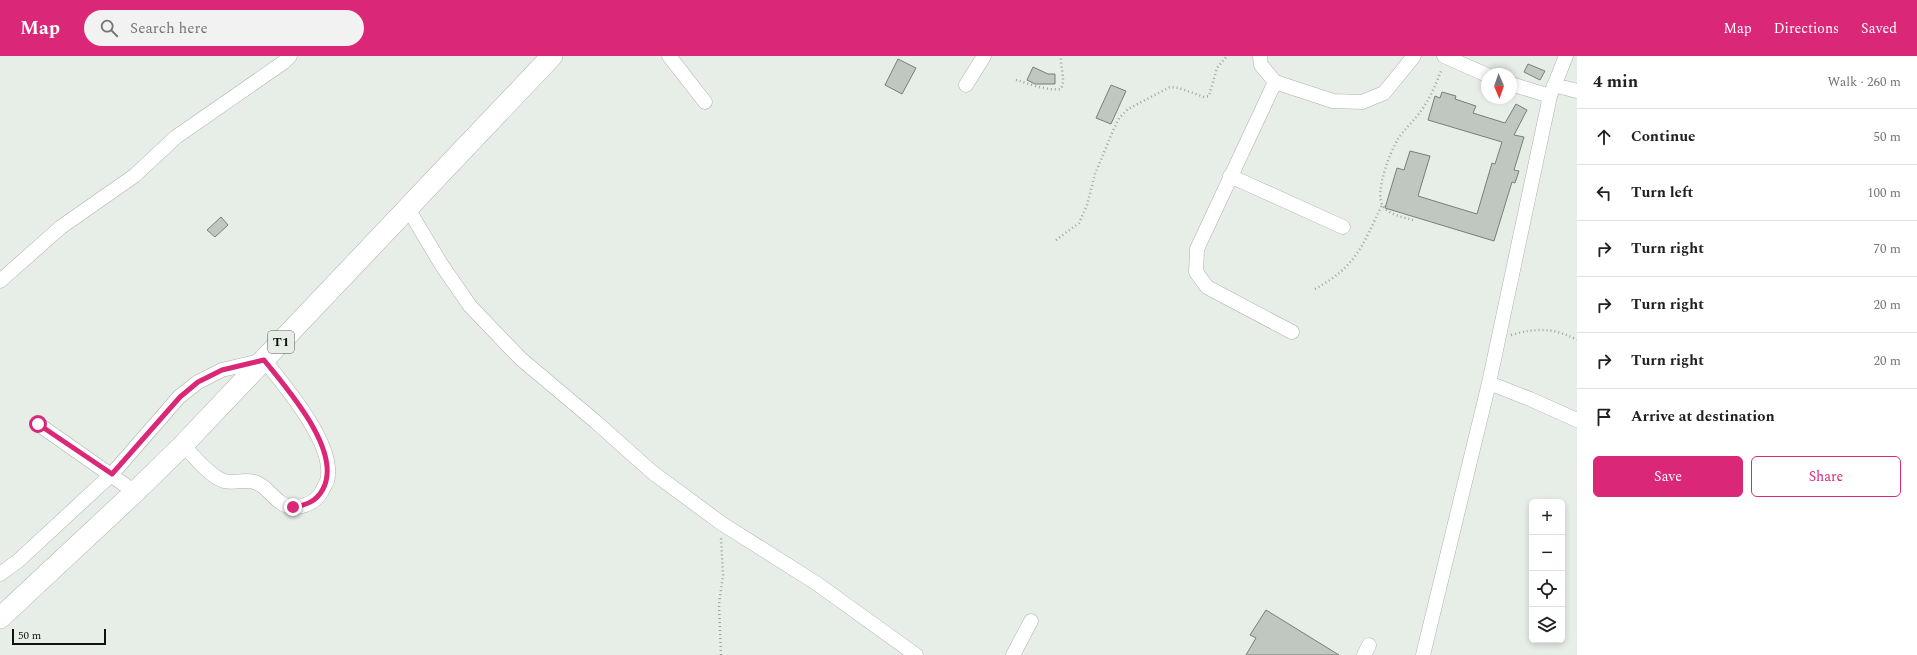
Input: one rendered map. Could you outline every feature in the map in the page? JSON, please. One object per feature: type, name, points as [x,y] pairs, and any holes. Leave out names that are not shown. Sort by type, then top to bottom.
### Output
[{"type":"highway","name":"T1","points":[[0,618],[183,445],[407,207],[552,56]]},
{"type":"street","points":[[0,281],[61,227],[134,176],[176,137],[284,62],[290,56]]},
{"type":"street","points":[[669,56],[705,102]]},
{"type":"street","points":[[966,86],[984,56]]},
{"type":"street","points":[[1260,56],[1261,65],[1275,82],[1333,102],[1362,102],[1384,93],[1414,56]]},
{"type":"street","points":[[1423,655],[1489,383],[1552,91],[1566,56]]},
{"type":"street","points":[[1445,57],[1481,72]]},
{"type":"street","points":[[1275,82],[1197,249],[1196,272],[1206,287],[1292,332]]},
{"type":"street","points":[[1517,85],[1552,91],[1577,91]]},
{"type":"street","points":[[1230,176],[1343,228]]},
{"type":"street","points":[[407,207],[440,264],[470,306],[521,360],[596,422],[652,472],[720,523],[816,583],[916,655]]},
{"type":"street","points":[[0,574],[18,561],[112,474],[180,397],[198,382],[222,370],[264,360],[305,415],[322,444],[328,464],[327,481],[320,495],[307,505],[293,507],[280,502],[258,483],[248,480],[235,482],[223,481],[207,469],[183,445]]},
{"type":"street","points":[[1489,383],[1530,398],[1577,420]]},
{"type":"street","points":[[38,424],[112,474],[135,492]]},
{"type":"street","points":[[1013,655],[1031,621]]},
{"type":"path","points":[[1016,80],[1048,89],[1061,89],[1063,84],[1060,61],[1062,56]]},
{"type":"path","points":[[1056,240],[1079,223],[1087,205],[1095,174],[1119,118],[1128,110],[1170,87],[1179,88],[1204,97],[1209,96],[1217,68],[1227,56]]},
{"type":"path","points":[[1315,289],[1332,280],[1354,259],[1364,242],[1382,205],[1381,186],[1391,153],[1398,139],[1424,106],[1445,57]]},
{"type":"path","points":[[1382,205],[1386,210],[1394,215],[1413,220]]},
{"type":"path","points":[[1499,338],[1529,330],[1545,329],[1577,340]]},
{"type":"path","points":[[720,523],[723,574],[719,604],[720,655]]},
{"type":"building","points":[[898,59],[916,68],[902,94],[885,85]]},
{"type":"building","points":[[1528,64],[1545,71],[1540,80],[1524,72]]},
{"type":"building","points":[[1033,67],[1048,74],[1055,74],[1055,84],[1035,84],[1027,80]]},
{"type":"building","points":[[1111,85],[1126,91],[1111,124],[1096,118]]},
{"type":"building","points":[[1442,92],[1456,96],[1455,99],[1476,106],[1473,113],[1505,123],[1516,104],[1527,110],[1514,135],[1524,137],[1514,170],[1519,171],[1515,183],[1512,182],[1494,241],[1385,208],[1397,168],[1404,170],[1410,151],[1430,156],[1418,196],[1477,214],[1492,163],[1495,164],[1502,142],[1428,120],[1435,96],[1440,98]]},
{"type":"building","points":[[221,217],[228,225],[215,237],[207,230]]},
{"type":"building","points":[[1266,610],[1339,655],[1246,655],[1256,638],[1250,635]]},
{"type":"route","points":[[38,424],[112,474],[156,426],[180,397],[198,382],[222,370],[242,364],[264,360],[305,415],[322,444],[328,464],[327,481],[320,495],[307,505],[293,507]]}]
